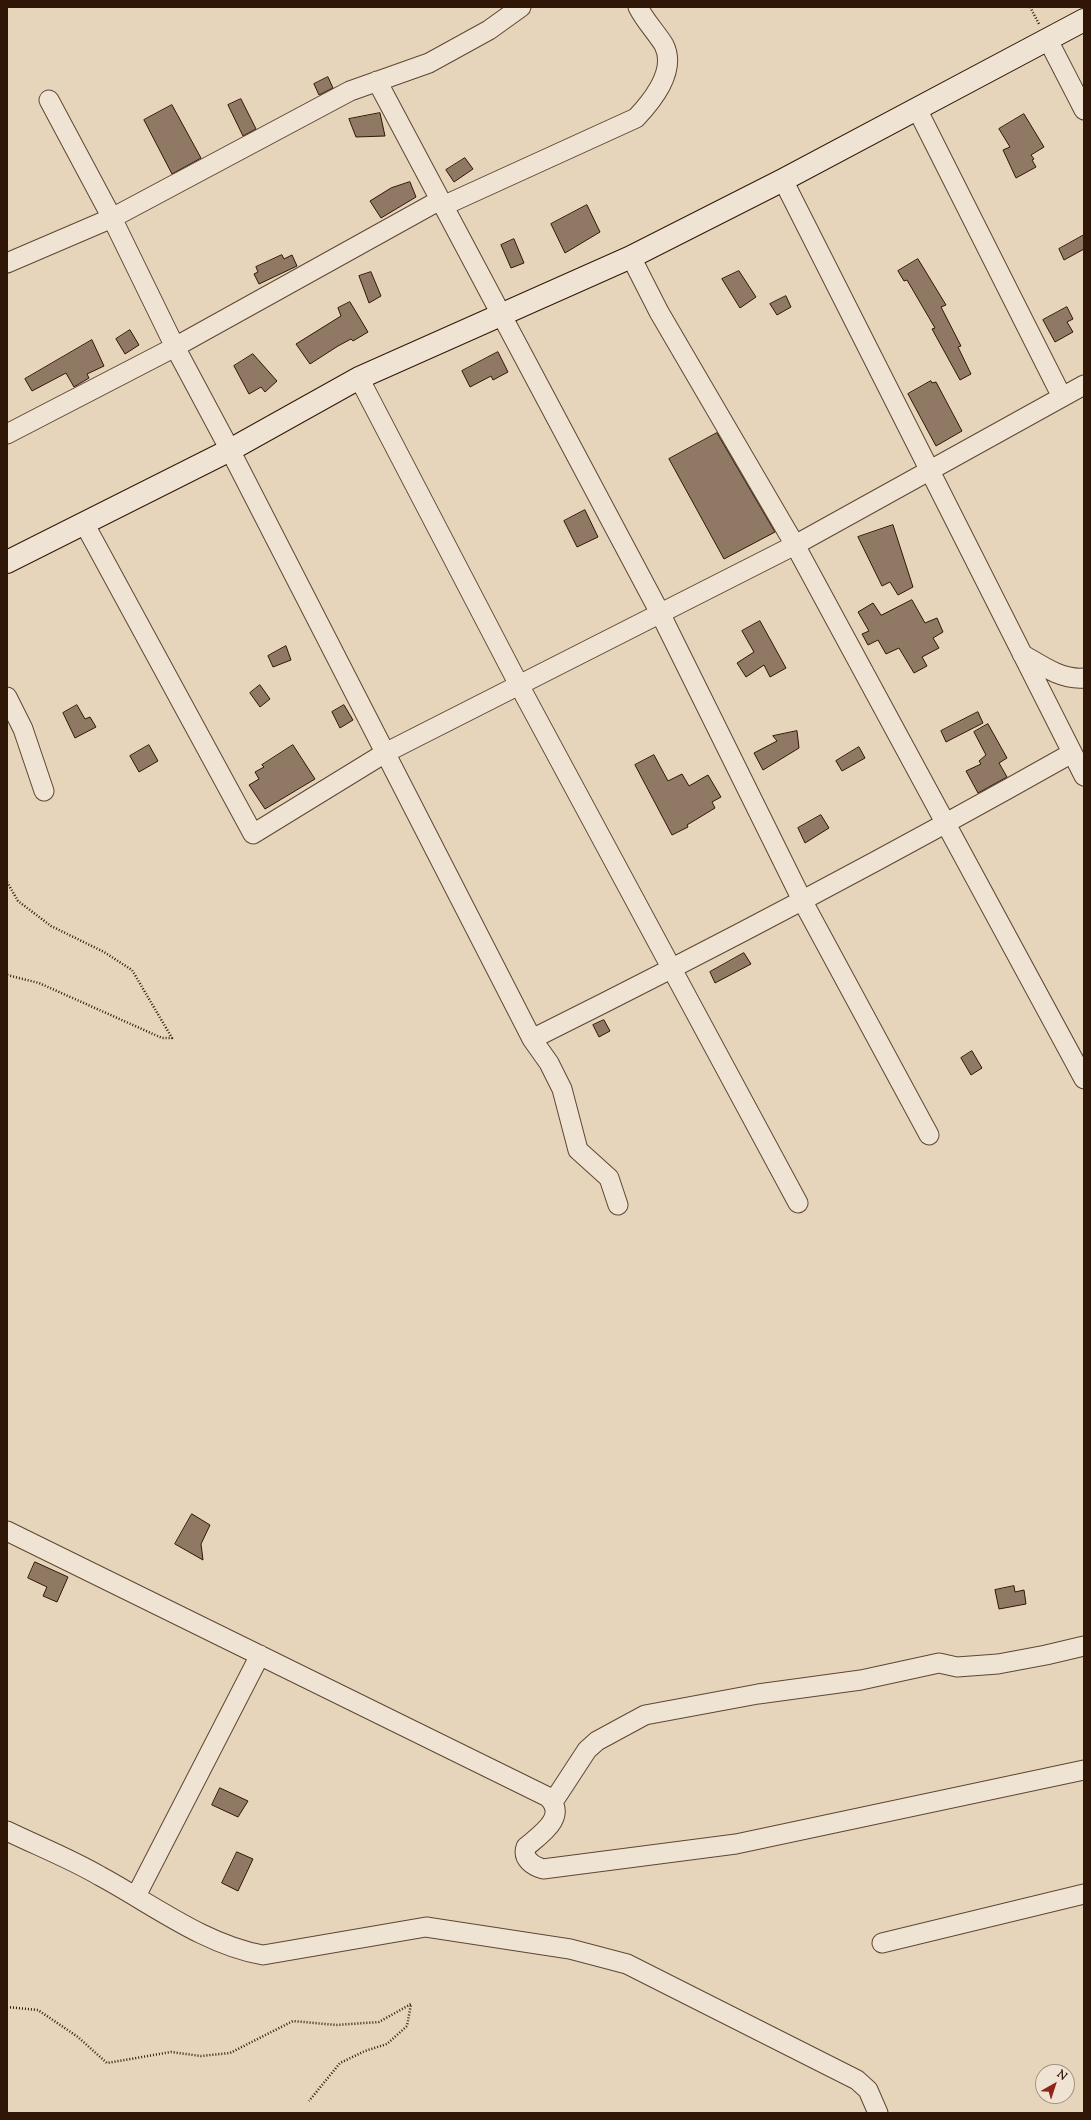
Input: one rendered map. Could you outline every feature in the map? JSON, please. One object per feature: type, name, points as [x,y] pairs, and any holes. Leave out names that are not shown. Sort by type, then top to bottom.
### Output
[{"type":"street","points":[[7,263],[112,218],[350,91],[429,63],[489,30],[521,7]]},
{"type":"street","points":[[7,434],[175,347],[442,203],[636,118],[651,102],[665,78],[666,59],[664,47],[638,7]]},
{"type":"street","points":[[7,562],[230,450],[359,378],[631,257],[783,180],[1084,20]]},
{"type":"street","points":[[1048,40],[1084,110]]},
{"type":"street","points":[[377,81],[660,613],[802,900],[929,1135]]},
{"type":"street","points":[[49,100],[112,218],[175,347],[230,450],[532,1039],[549,1063],[562,1089],[578,1150],[609,1178],[618,1205]]},
{"type":"street","points":[[917,109],[1062,397]]},
{"type":"street","points":[[783,180],[1084,776]]},
{"type":"street","points":[[631,257],[659,312],[794,545],[1084,1078]]},
{"type":"street","points":[[359,378],[519,685],[798,1203]]},
{"type":"street","points":[[84,523],[253,834],[385,753],[794,545],[1084,385]]},
{"type":"street","points":[[1022,654],[1052,672],[1076,679],[1084,678]]},
{"type":"street","points":[[7,697],[23,729],[44,791]]},
{"type":"street","points":[[532,1039],[672,969],[945,825],[1072,753]]},
{"type":"street","points":[[7,1531],[548,1797],[553,1802],[556,1809],[552,1823],[526,1847],[525,1852],[525,1856],[534,1866],[543,1869],[736,1844],[1084,1770]]},
{"type":"street","points":[[553,1802],[587,1750],[597,1741],[645,1715],[758,1694],[861,1680],[939,1663],[957,1667],[998,1664],[1084,1646]]},
{"type":"street","points":[[136,1896],[260,1655]]},
{"type":"street","points":[[7,1832],[98,1874],[214,1941],[246,1952],[263,1955],[426,1927],[570,1950],[611,1959],[626,1964],[857,2080],[868,2090],[878,2113]]},
{"type":"street","points":[[882,1943],[1084,1894]]},
{"type":"path","points":[[7,882],[18,901],[51,926],[77,937],[132,970],[172,1038],[162,1038],[39,983],[7,975]]},
{"type":"path","points":[[7,2007],[38,2010],[78,2037],[107,2063],[171,2052],[201,2056],[230,2053],[293,2020],[336,2025],[379,2022],[411,2004],[407,2026],[388,2044],[365,2051],[340,2062],[309,2101]]},
{"type":"building","points":[[328,77],[333,88],[319,95],[314,84]]},
{"type":"building","points":[[241,99],[256,129],[243,136],[228,105]]},
{"type":"building","points":[[172,105],[201,158],[172,174],[144,120]]},
{"type":"building","points":[[380,113],[385,136],[356,137],[349,119]]},
{"type":"building","points":[[1024,114],[1044,147],[1031,155],[1034,159],[1032,160],[1036,167],[1016,178],[1003,150],[1010,147],[999,129]]},
{"type":"building","points":[[465,158],[473,169],[454,182],[446,170]]},
{"type":"building","points":[[410,182],[416,197],[381,218],[370,201],[391,188]]},
{"type":"building","points":[[587,205],[600,232],[565,253],[551,224]]},
{"type":"building","points":[[1084,235],[1084,249],[1064,260],[1059,249]]},
{"type":"building","points":[[514,239],[524,263],[511,268],[501,245]]},
{"type":"building","points":[[282,255],[284,259],[292,255],[297,266],[259,284],[254,274],[258,272],[256,267]]},
{"type":"building","points":[[918,259],[946,305],[941,307],[961,346],[958,347],[971,374],[960,380],[932,329],[935,328],[907,280],[904,281],[898,271]]},
{"type":"building","points":[[739,271],[756,297],[740,308],[722,279]]},
{"type":"building","points":[[371,272],[381,296],[369,303],[359,276]]},
{"type":"building","points":[[786,296],[791,307],[777,315],[770,304]]},
{"type":"building","points":[[350,302],[368,332],[353,341],[351,339],[338,346],[310,364],[296,344],[341,316],[338,308]]},
{"type":"building","points":[[1067,307],[1073,319],[1067,322],[1073,332],[1055,342],[1043,320]]},
{"type":"building","points":[[130,330],[139,345],[125,354],[116,339]]},
{"type":"building","points":[[92,340],[104,366],[87,374],[89,378],[74,387],[66,373],[32,391],[25,379]]},
{"type":"building","points":[[498,352],[508,372],[493,380],[491,376],[470,387],[462,371]]},
{"type":"building","points":[[253,354],[277,381],[265,392],[261,387],[249,394],[234,366]]},
{"type":"building","points":[[931,381],[932,383],[936,382],[962,431],[936,446],[908,394]]},
{"type":"building","points":[[717,433],[775,532],[724,559],[669,459]]},
{"type":"building","points":[[585,510],[598,537],[577,547],[564,521]]},
{"type":"building","points":[[893,525],[913,587],[898,595],[890,582],[882,586],[858,537]]},
{"type":"building","points":[[912,600],[925,623],[937,618],[943,632],[933,638],[939,648],[922,657],[927,666],[914,673],[899,648],[886,654],[878,640],[868,645],[862,634],[869,631],[858,612],[873,603],[881,615]]},
{"type":"building","points":[[760,621],[786,668],[770,677],[764,665],[746,677],[737,663],[754,652],[742,631]]},
{"type":"building","points":[[286,646],[291,660],[273,667],[268,656]]},
{"type":"building","points":[[260,685],[270,699],[260,707],[250,693]]},
{"type":"building","points":[[77,705],[85,719],[90,717],[96,727],[75,738],[63,713]]},
{"type":"building","points":[[344,705],[353,720],[340,728],[332,712]]},
{"type":"building","points":[[978,712],[983,723],[946,742],[941,731]]},
{"type":"building","points":[[988,724],[1007,758],[999,763],[1007,777],[978,793],[966,771],[981,764],[979,761],[986,755],[974,732]]},
{"type":"building","points":[[797,731],[799,748],[763,770],[754,753],[777,741],[773,736]]},
{"type":"building","points":[[149,745],[158,761],[139,772],[130,756]]},
{"type":"building","points":[[293,745],[315,779],[265,809],[249,785],[259,779],[255,772],[264,767],[262,765]]},
{"type":"building","points":[[859,747],[865,758],[842,771],[836,761]]},
{"type":"building","points":[[654,755],[668,781],[682,774],[689,786],[708,775],[721,797],[712,802],[715,808],[687,825],[688,827],[672,835],[635,765]]},
{"type":"building","points":[[821,815],[829,828],[805,843],[798,828]]},
{"type":"building","points":[[744,953],[751,964],[715,983],[710,972]]},
{"type":"building","points":[[604,1020],[610,1031],[599,1037],[593,1025]]},
{"type":"building","points":[[972,1051],[982,1068],[971,1075],[961,1058]]},
{"type":"building","points":[[192,1514],[210,1525],[201,1544],[203,1560],[175,1544]]},
{"type":"building","points":[[35,1562],[68,1577],[57,1602],[43,1596],[47,1587],[28,1578]]},
{"type":"building","points":[[1014,1586],[1015,1592],[1024,1590],[1026,1604],[999,1609],[995,1590]]},
{"type":"building","points":[[220,1788],[248,1801],[238,1817],[212,1805]]},
{"type":"building","points":[[237,1852],[253,1859],[238,1891],[222,1883]]}]
